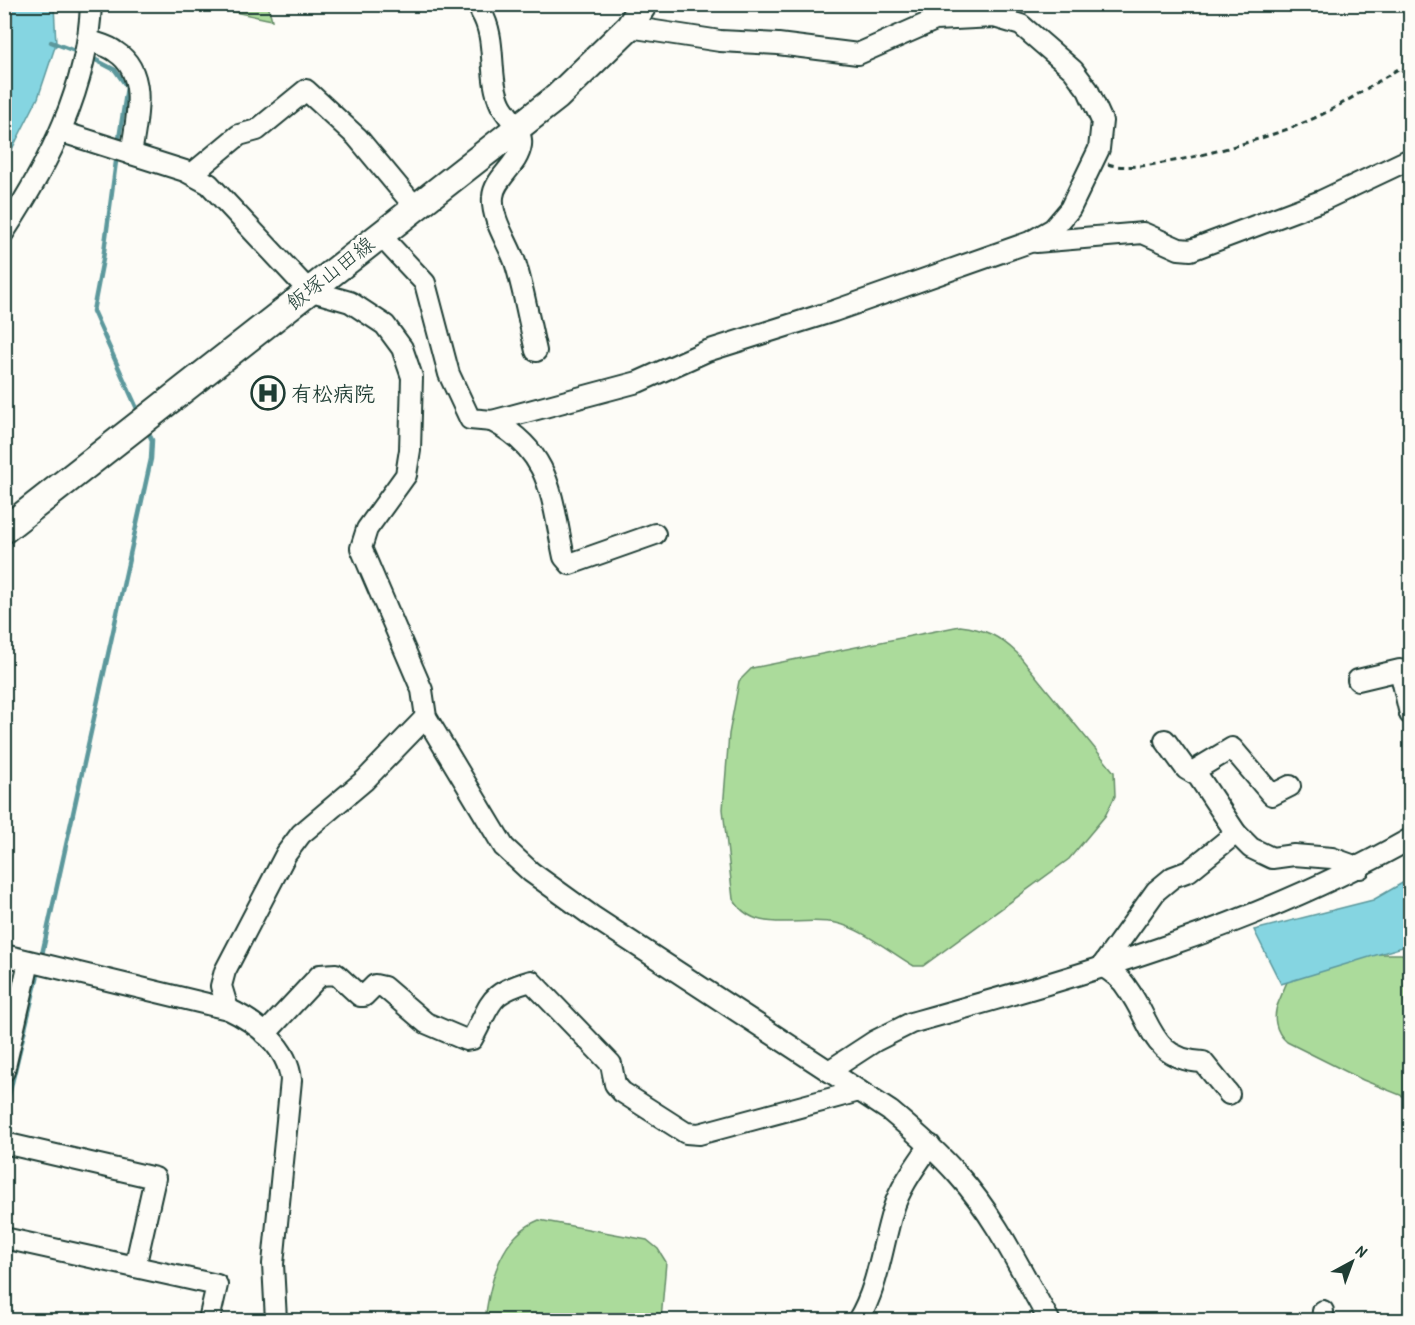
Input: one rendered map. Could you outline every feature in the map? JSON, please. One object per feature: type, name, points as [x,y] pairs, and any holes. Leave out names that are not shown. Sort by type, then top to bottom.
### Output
[{"type":"main road","name":"飯塚山田線","points":[[4,530],[379,234],[557,97],[628,27],[644,4]]},
{"type":"street","points":[[4,232],[32,189],[62,132],[90,41],[91,4]]},
{"type":"street","points":[[481,12],[489,25],[493,73],[501,105],[517,128],[522,144],[516,161],[493,196],[496,216],[515,263],[536,351]]},
{"type":"street","points":[[379,234],[425,283],[449,374],[470,419],[492,421],[638,382],[707,351],[834,311],[1030,242],[1053,229],[1070,209],[1095,159],[1102,121],[1088,90],[1073,69],[1021,25],[994,17],[935,20],[858,54],[778,44],[720,41],[628,27]]},
{"type":"street","points":[[90,41],[115,50],[130,65],[134,75],[138,93],[123,151]]},
{"type":"street","points":[[192,174],[239,135],[257,130],[306,90],[357,137],[415,207]]},
{"type":"street","points":[[62,132],[192,174],[209,184],[308,290],[350,302],[385,325],[402,348],[412,377],[411,450],[406,475],[367,529],[361,548],[422,690],[426,717],[504,847],[531,872],[592,916],[890,1111],[930,1145],[960,1176],[986,1212],[1049,1320]]},
{"type":"street","points":[[1030,242],[1143,233],[1179,249],[1191,250],[1321,201],[1410,159]]},
{"type":"street","points":[[492,421],[520,438],[532,450],[550,493],[564,557],[570,564],[655,534]]},
{"type":"street","points":[[1358,680],[1400,670],[1410,714]]},
{"type":"street","points":[[228,1009],[221,986],[225,971],[286,855],[301,834],[365,780],[426,717]]},
{"type":"street","points":[[1166,740],[1176,757],[1198,776],[1236,833],[1251,848],[1272,858],[1294,855],[1332,858],[1360,868]]},
{"type":"street","points":[[1191,772],[1232,748],[1272,795],[1290,786]]},
{"type":"street","points":[[1102,966],[1156,891],[1173,877],[1189,871],[1236,833]]},
{"type":"street","points":[[829,1071],[874,1041],[911,1023],[1197,938],[1258,914],[1360,868],[1410,840]]},
{"type":"street","points":[[4,955],[228,1009],[243,1016],[265,1034],[290,1064],[291,1080],[273,1264],[276,1320]]},
{"type":"street","points":[[4,1071],[11,1009],[29,962]]},
{"type":"street","points":[[1102,966],[1121,980],[1155,1038],[1171,1055],[1183,1061],[1203,1062],[1229,1094]]},
{"type":"street","points":[[265,1034],[320,975],[336,975],[360,996],[364,996],[375,985],[384,987],[426,1023],[466,1040],[472,1039],[484,1012],[498,994],[507,988],[531,981],[611,1064],[615,1084],[622,1092],[686,1133],[716,1131],[859,1091]]},
{"type":"street","points":[[4,1143],[155,1178],[135,1267]]},
{"type":"street","points":[[858,1320],[877,1271],[894,1207],[907,1177],[930,1145]]},
{"type":"street","points":[[4,1238],[217,1286],[209,1320]]},
{"type":"path","points":[[1095,159],[1129,168],[1157,164],[1265,138],[1309,121],[1400,68],[1410,78]]},
{"type":"green space","points":[[201,5],[268,5],[272,20]]},
{"type":"green space","points":[[960,626],[991,634],[1017,653],[1114,772],[1115,796],[1105,816],[1069,859],[923,966],[914,966],[846,926],[822,921],[766,921],[754,918],[743,911],[733,899],[723,809],[729,734],[739,681],[752,668]]},
{"type":"green space","points":[[1410,955],[1410,1099],[1363,1080],[1287,1042],[1277,1029],[1275,1018],[1289,978],[1302,965],[1328,956]]},
{"type":"green space","points":[[539,1220],[647,1240],[658,1249],[666,1262],[661,1320],[485,1320],[494,1276],[506,1249],[526,1227]]},
{"type":"water","points":[[5,4],[54,5],[56,44],[38,98],[5,163]]},
{"type":"water","points":[[1406,881],[1410,884],[1409,945],[1281,984],[1254,930],[1373,900]]},
{"type":"waterway","points":[[51,42],[80,53]]},
{"type":"waterway","points":[[90,57],[115,70],[127,87],[118,145]]},
{"type":"waterway","points":[[117,154],[103,259],[93,311],[139,413]]},
{"type":"waterway","points":[[41,959],[151,459],[152,440],[146,428]]},
{"type":"waterway","points":[[4,1116],[39,970]]},
{"type":"place","name":"有松病院","points":[[268,393]]}]
